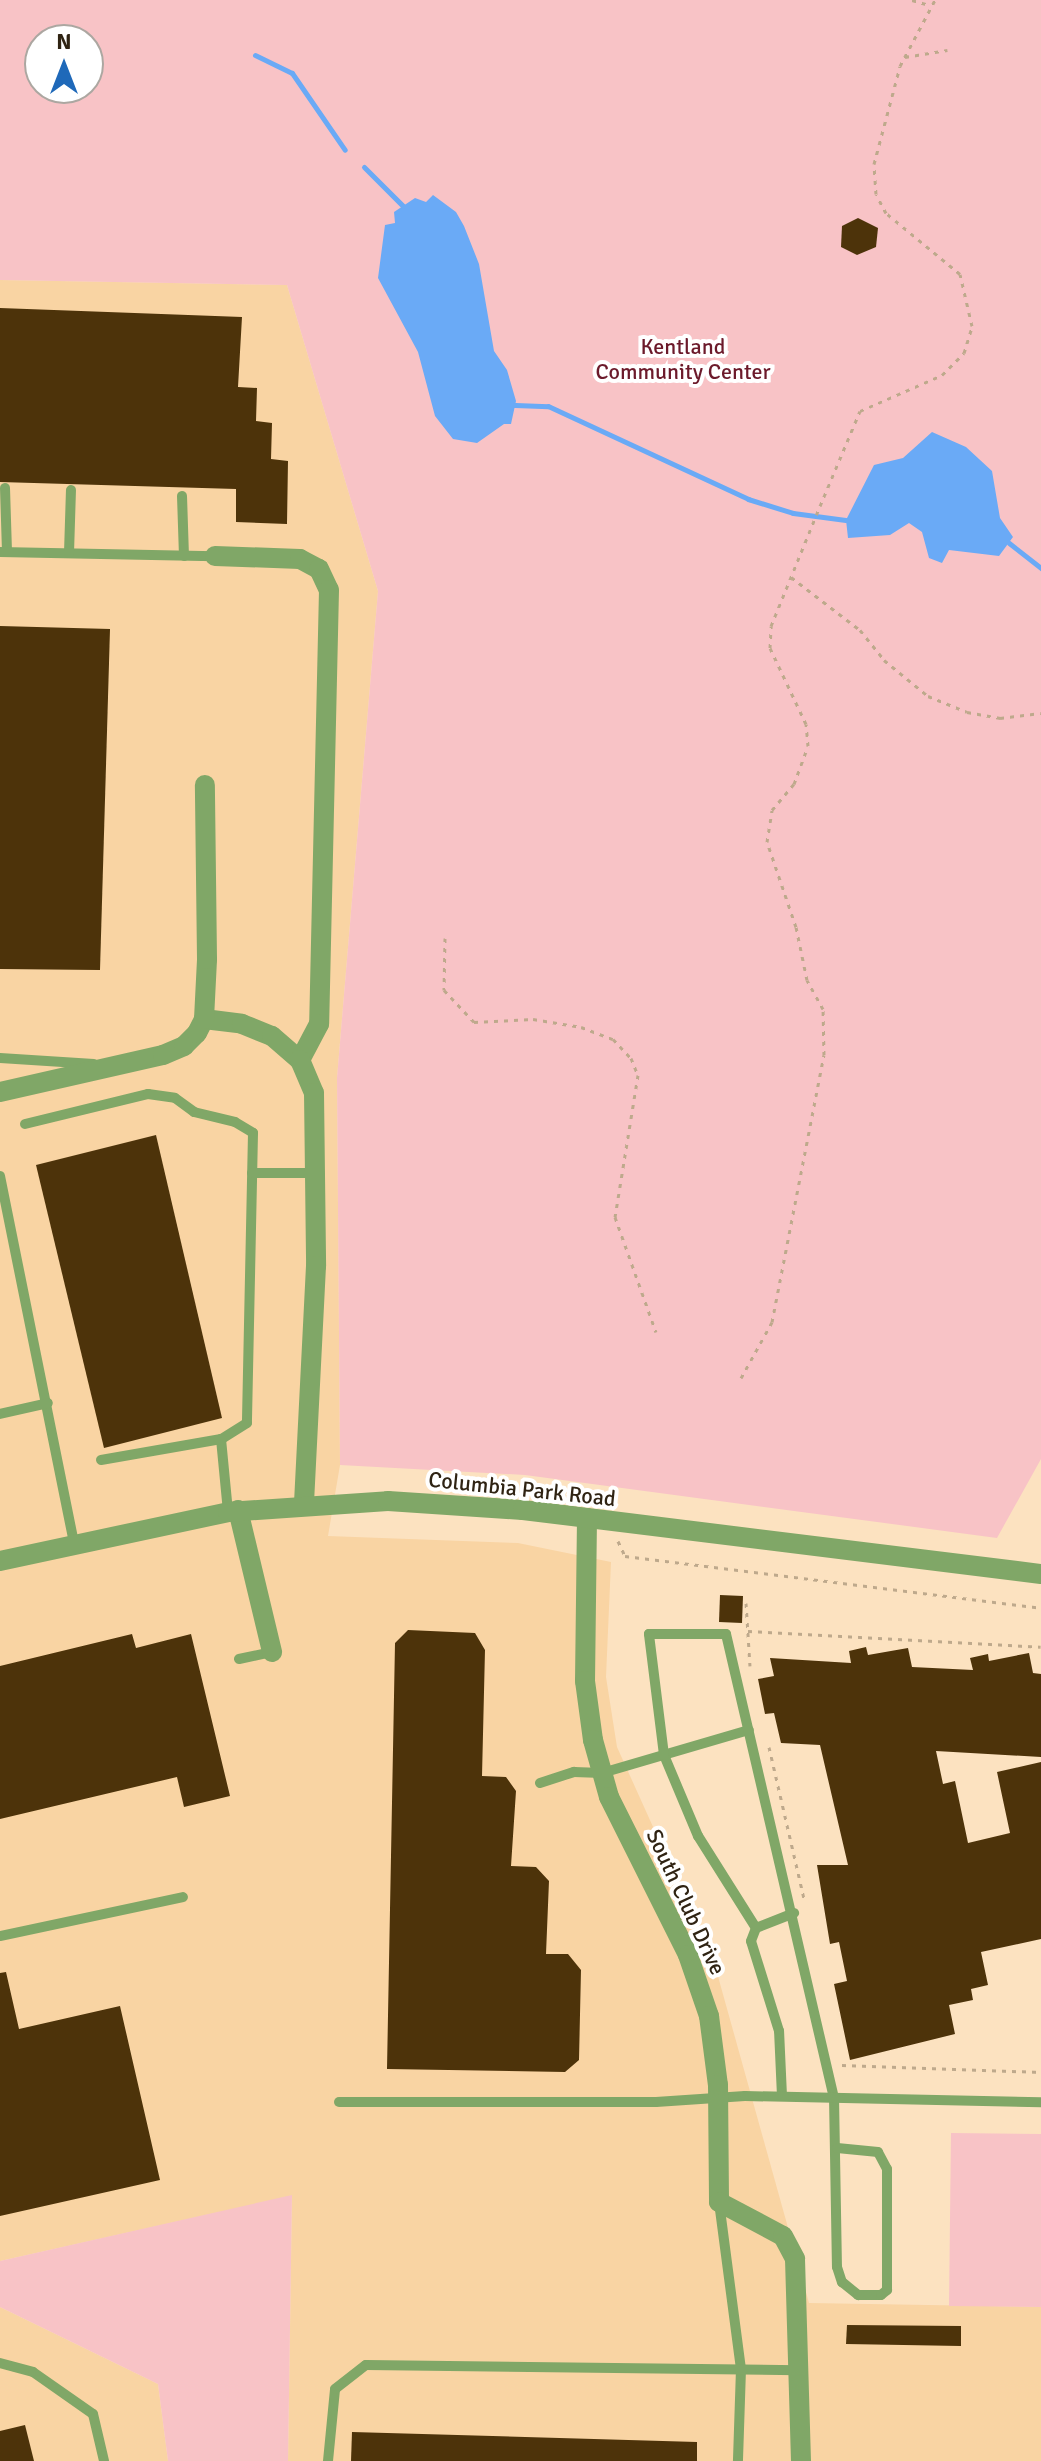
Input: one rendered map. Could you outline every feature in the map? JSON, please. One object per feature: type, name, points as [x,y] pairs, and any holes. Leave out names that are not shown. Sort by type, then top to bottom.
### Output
[{"type":"street","points":[[215,556],[300,559],[319,569],[329,590],[319,1024],[300,1060]]},
{"type":"street","points":[[0,1092],[120,1065],[184,1046],[204,1019],[205,785]]},
{"type":"street","points":[[204,1019],[242,1024],[272,1036],[300,1060],[314,1093],[317,1173],[304,1504]]},
{"type":"street","name":"Columbia Park Road","points":[[0,1561],[233,1511],[304,1504],[448,1504],[613,1521],[1041,1574]]},
{"type":"street","points":[[233,1511],[272,1652]]},
{"type":"street","name":"South Club Drive","points":[[587,1518],[585,1681],[602,1773],[704,1997],[719,2098],[719,2202]]},
{"type":"street","points":[[719,2202],[766,2224],[790,2247],[798,2285],[801,2461]]},
{"type":"lane","points":[[5,488],[3,552],[215,556]]},
{"type":"lane","points":[[69,553],[71,490]]},
{"type":"lane","points":[[182,496],[184,556]]},
{"type":"lane","points":[[0,1058],[120,1065]]},
{"type":"lane","points":[[25,1124],[148,1094],[175,1098],[194,1112],[235,1122],[253,1133],[247,1423],[221,1439],[101,1460]]},
{"type":"lane","points":[[252,1173],[317,1173]]},
{"type":"lane","points":[[0,1176],[74,1543]]},
{"type":"lane","points":[[0,1414],[48,1403]]},
{"type":"lane","points":[[221,1439],[233,1511]]},
{"type":"lane","points":[[756,1928],[698,1836],[664,1755],[649,1634],[726,1634],[794,1913],[834,2097],[837,2267],[842,2282],[858,2295],[881,2295],[887,2290],[887,2169],[878,2152],[837,2148]]},
{"type":"lane","points":[[239,1659],[272,1652]]},
{"type":"lane","points":[[540,1783],[574,1772],[602,1773],[749,1730]]},
{"type":"lane","points":[[0,1936],[183,1897]]},
{"type":"lane","points":[[782,2096],[779,2031],[751,1941],[756,1928],[794,1913]]},
{"type":"lane","points":[[339,2102],[782,2096],[1041,2102]]},
{"type":"lane","points":[[719,2202],[741,2369],[738,2461]]},
{"type":"lane","points":[[0,2363],[33,2372],[93,2414],[104,2461]]},
{"type":"lane","points":[[328,2461],[335,2389],[366,2365],[800,2370]]},
{"type":"path","points":[[912,0],[929,5]]},
{"type":"path","points":[[741,1378],[772,1322],[826,1027],[807,980],[796,927],[767,842],[772,810],[794,784],[808,746],[806,724],[770,648],[771,626],[860,411],[942,375],[964,353],[972,326],[960,274],[886,213],[876,194],[874,164],[905,57],[929,5],[935,0]]},
{"type":"path","points":[[905,57],[947,50]]},
{"type":"path","points":[[791,577],[860,630],[884,660],[928,696],[967,712],[1000,718],[1041,713]]},
{"type":"path","points":[[445,938],[444,990],[474,1022],[533,1019],[581,1027],[613,1039],[631,1058],[638,1075],[615,1217],[656,1332]]},
{"type":"path","points":[[613,1521],[625,1556],[1041,1608]]},
{"type":"path","points":[[746,1603],[750,1671]]},
{"type":"path","points":[[748,1631],[1041,1647]]},
{"type":"path","points":[[765,1737],[780,1777],[807,1911]]},
{"type":"path","points":[[837,2060],[844,2067],[1041,2072]]},
{"type":"shaded area","points":[[0,280],[287,285],[378,591],[337,1078],[340,1465],[328,1536],[518,1543],[611,1562],[606,1677],[617,1747],[714,1962],[809,2303],[1041,2307],[1041,2461],[288,2461],[292,2196],[0,2261]]},
{"type":"shaded area","points":[[0,2307],[158,2384],[168,2461],[0,2461]]},
{"type":"green space","name":"Kentland Community Center","points":[[0,0],[1041,0],[1041,1459],[997,1538],[525,1475],[340,1465],[337,1078],[378,591],[287,285],[0,280]]},
{"type":"green space","points":[[951,2133],[1041,2134],[1041,2307],[949,2306]]},
{"type":"green space","points":[[292,2195],[288,2461],[168,2461],[158,2384],[0,2307],[0,2261]]},
{"type":"water","points":[[433,195],[456,212],[464,226],[479,264],[494,351],[507,370],[516,401],[511,424],[504,424],[477,443],[453,439],[435,416],[418,352],[378,278],[385,225],[395,223],[394,212],[415,198],[426,202]]},
{"type":"water","points":[[932,432],[966,447],[992,471],[1000,518],[1013,537],[999,556],[949,550],[942,563],[929,558],[922,532],[909,523],[890,535],[848,538],[846,520],[874,465],[903,458]]},
{"type":"building","points":[[858,218],[878,228],[876,247],[857,255],[841,247],[842,226]]},
{"type":"building","points":[[0,308],[242,317],[238,387],[257,388],[256,421],[272,423],[271,459],[288,461],[287,524],[236,522],[236,489],[0,482]]},
{"type":"building","points":[[0,626],[110,629],[100,970],[0,969]]},
{"type":"building","points":[[156,1135],[222,1418],[104,1448],[36,1165]]},
{"type":"building","points":[[720,1595],[743,1596],[742,1623],[719,1622]]},
{"type":"building","points":[[408,1630],[475,1633],[485,1650],[482,1776],[506,1777],[516,1791],[511,1866],[536,1867],[549,1881],[546,1954],[568,1954],[581,1970],[579,2060],[565,2072],[387,2069],[395,1643]]},
{"type":"building","points":[[132,1634],[136,1648],[191,1634],[230,1796],[184,1807],[177,1777],[0,1819],[0,1666]]},
{"type":"building","points":[[866,1647],[868,1655],[908,1648],[912,1667],[973,1670],[970,1658],[988,1654],[989,1661],[1029,1653],[1033,1673],[1041,1674],[1041,1757],[936,1751],[943,1784],[955,1781],[968,1843],[1010,1833],[997,1772],[1041,1762],[1041,1939],[981,1952],[988,1985],[971,1989],[973,2000],[949,2005],[955,2034],[850,2060],[834,1984],[847,1981],[839,1942],[830,1944],[817,1865],[848,1865],[820,1745],[781,1743],[774,1713],[765,1714],[758,1679],[774,1676],[770,1658],[851,1663],[849,1651]]},
{"type":"building","points":[[6,1972],[19,2029],[120,2006],[160,2180],[0,2216],[0,1973]]},
{"type":"building","points":[[847,2325],[961,2326],[961,2346],[846,2344]]},
{"type":"building","points":[[25,2425],[34,2461],[0,2461],[0,2431]]},
{"type":"building","points":[[352,2432],[697,2442],[697,2461],[351,2461]]},
{"type":"waterway","points":[[255,55],[292,73],[345,150]]},
{"type":"waterway","points":[[364,167],[403,206]]},
{"type":"waterway","points":[[515,405],[548,406],[748,499],[793,513],[846,520]]},
{"type":"waterway","points":[[1009,543],[1041,568]]}]
